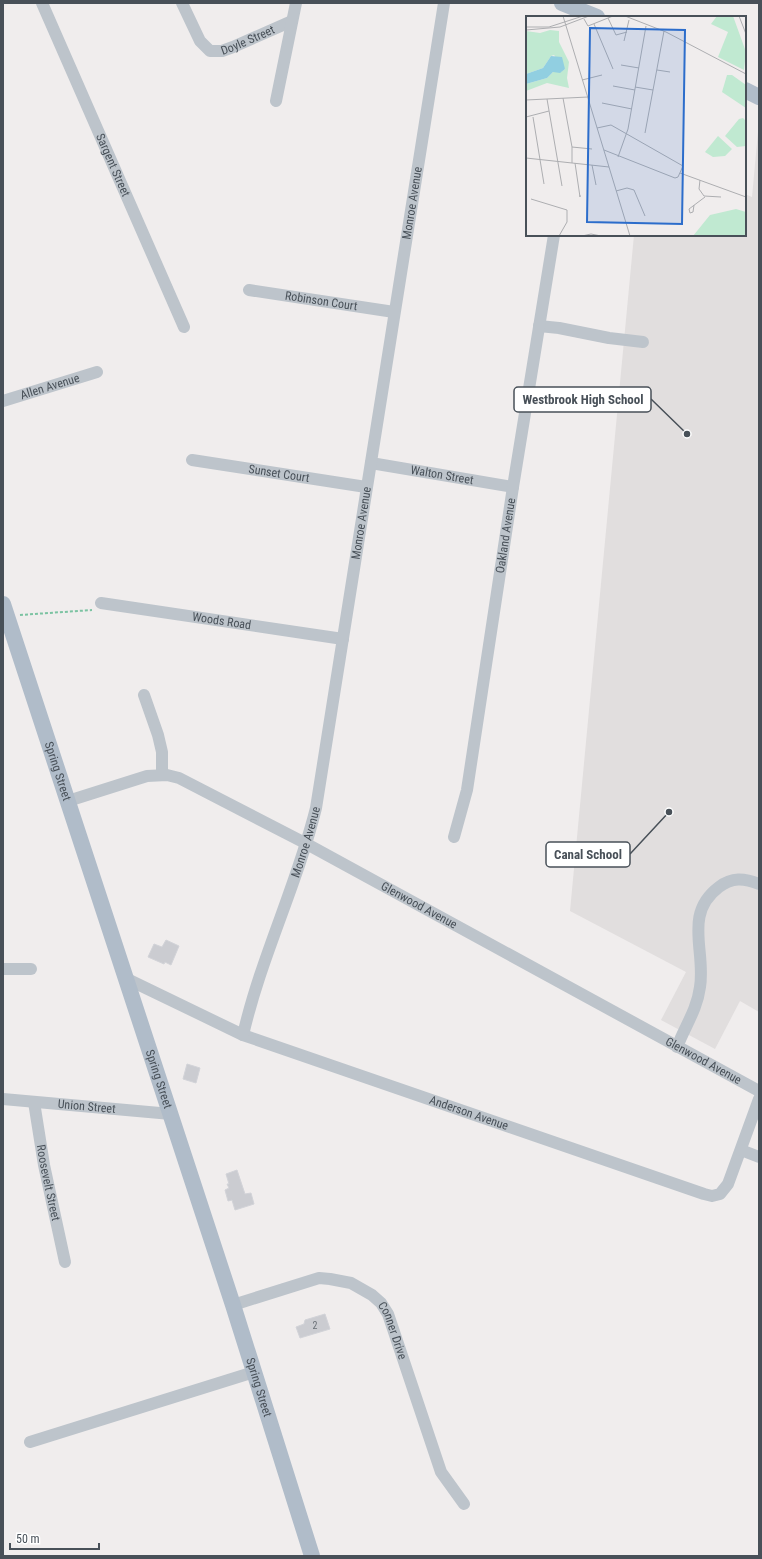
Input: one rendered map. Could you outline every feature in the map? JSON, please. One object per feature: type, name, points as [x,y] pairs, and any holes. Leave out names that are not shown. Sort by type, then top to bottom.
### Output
[{"type":"main road","points":[[562,3],[593,16]]},
{"type":"main road","points":[[746,90],[759,97]]},
{"type":"main road","name":"Spring Street","points":[[3,604],[233,1305],[312,1556]]},
{"type":"street","name":"Sargent Street","points":[[42,3],[184,327]]},
{"type":"street","name":"Doyle Street","points":[[182,3],[200,41],[210,51],[222,51],[233,47],[292,21]]},
{"type":"street","points":[[276,101],[296,3]]},
{"type":"street","name":"Monroe Avenue","points":[[243,1034],[250,1006],[296,874],[316,808],[444,3]]},
{"type":"street","name":"Oakland Avenue","points":[[454,837],[467,790],[513,487],[554,236]]},
{"type":"street","name":"Robinson Court","points":[[249,290],[394,312]]},
{"type":"street","points":[[539,326],[559,328],[609,338],[643,342]]},
{"type":"street","name":"Allen Avenue","points":[[3,401],[97,372]]},
{"type":"street","name":"Sunset Court","points":[[192,460],[366,487]]},
{"type":"street","name":"Walton Street","points":[[371,463],[513,487]]},
{"type":"street","name":"Woods Road","points":[[101,603],[343,639]]},
{"type":"street","points":[[144,695],[158,735],[162,752],[162,775]]},
{"type":"street","name":"Glenwood Avenue","points":[[68,801],[148,776],[162,775],[179,778],[306,843],[759,1091]]},
{"type":"street","points":[[677,1047],[695,1011],[701,985],[699,915],[703,903],[711,893],[729,880],[739,878],[759,884]]},
{"type":"street","points":[[3,969],[32,969]]},
{"type":"street","name":"Anderson Avenue","points":[[125,978],[243,1034],[712,1196],[720,1194],[728,1184],[759,1099]]},
{"type":"street","name":"Union Street","points":[[3,1099],[170,1114]]},
{"type":"street","name":"Roosevelt Street","points":[[34,1102],[44,1165],[65,1262]]},
{"type":"street","points":[[741,1150],[759,1157]]},
{"type":"street","name":"Conner Drive","points":[[233,1305],[319,1278],[340,1280],[372,1294],[381,1303],[388,1314],[441,1472],[464,1504]]},
{"type":"street","points":[[30,1442],[254,1372]]},
{"type":"path","points":[[19,615],[98,610],[101,603]]},
{"type":"shaded area","points":[[759,121],[759,1012],[740,1001],[715,1049],[661,1020],[686,972],[570,911],[634,236],[746,236],[746,194],[752,197]]},
{"type":"building","points":[[166,940],[179,946],[171,965],[165,962],[164,964],[148,957],[154,944],[162,947]]},
{"type":"building","points":[[187,1064],[200,1068],[196,1083],[183,1079]]},
{"type":"building","points":[[237,1170],[245,1194],[251,1193],[254,1204],[235,1210],[232,1200],[228,1201],[225,1190],[229,1188],[226,1174]]},
{"type":"building","points":[[325,1314],[330,1329],[300,1338],[296,1327],[304,1324],[305,1320]]},
{"type":"place","name":"Westbrook High School","points":[[687,434]]},
{"type":"place","name":"Canal School","points":[[669,812]]}]
